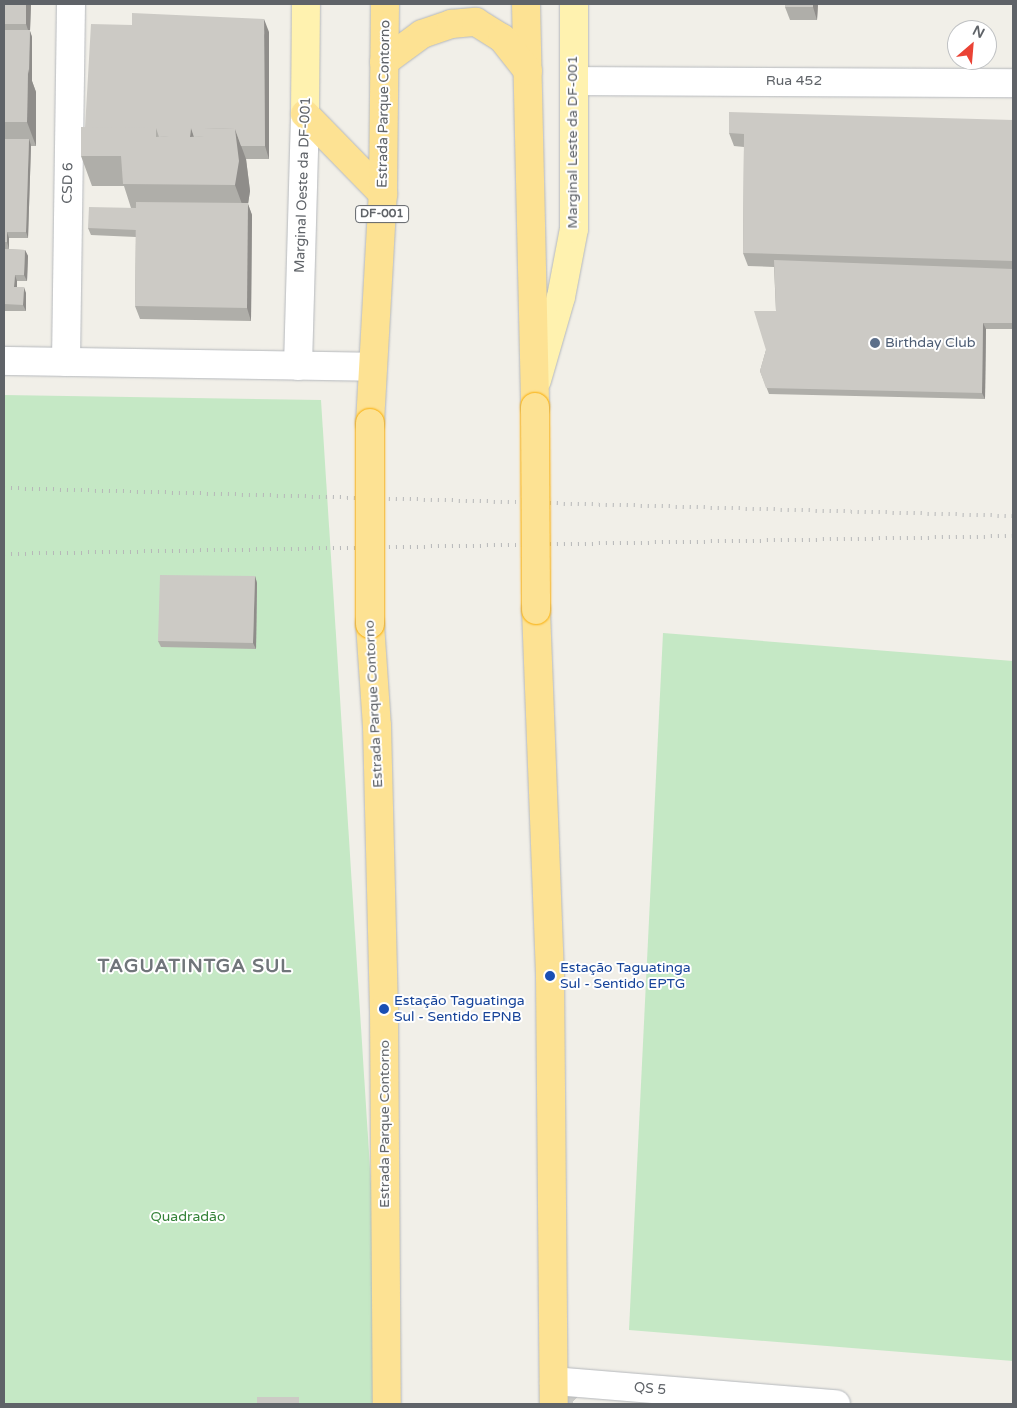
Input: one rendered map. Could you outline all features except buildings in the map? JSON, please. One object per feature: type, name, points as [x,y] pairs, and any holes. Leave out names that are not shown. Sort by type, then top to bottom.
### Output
[{"type":"highway","name":"Estrada Parque Contorno","points":[[385,4],[383,194],[370,423],[370,624],[377,726],[384,1009],[388,1404]]},
{"type":"highway","points":[[526,4],[536,610],[550,976],[554,1393]]},
{"type":"highway","points":[[384,62],[422,34],[450,24],[476,22],[502,38],[528,70]]},
{"type":"highway","points":[[305,114],[383,194]]},
{"type":"main road","name":"Marginal Oeste da DF-001","points":[[305,114],[306,4]]},
{"type":"main road","name":"Marginal Leste da DF-001","points":[[534,401],[562,297],[574,229],[574,4]]},
{"type":"street","name":"CSD 6","points":[[66,362],[71,4]]},
{"type":"street","name":"Rua 452","points":[[574,82],[1013,83]]},
{"type":"street","name":"Marginal Oeste da DF-001","points":[[298,366],[305,114]]},
{"type":"street","points":[[4,361],[373,367]]},
{"type":"street","name":"QS 5","points":[[554,1393],[836,1404]]},
{"type":"green space","name":"Quadradão","points":[[4,395],[321,400],[385,1404],[4,1404]]},
{"type":"green space","points":[[663,633],[1013,661],[1013,1361],[629,1330]]},
{"type":"tunnel","points":[[554,1381],[582,1404]]},
{"type":"railway","points":[[4,488],[1013,516]]},
{"type":"railway","points":[[4,554],[1013,536]]},
{"type":"place","name":"Birthday Club","points":[[875,343]]},
{"type":"place","name":"Estação Taguatinga Sul - Sentido EPTG","points":[[550,976]]},
{"type":"place","name":"Estação Taguatinga Sul - Sentido EPNB","points":[[384,1009]]},
{"type":"district","name":"TAGUATINTGA SUL","points":[[195,967]]}]
